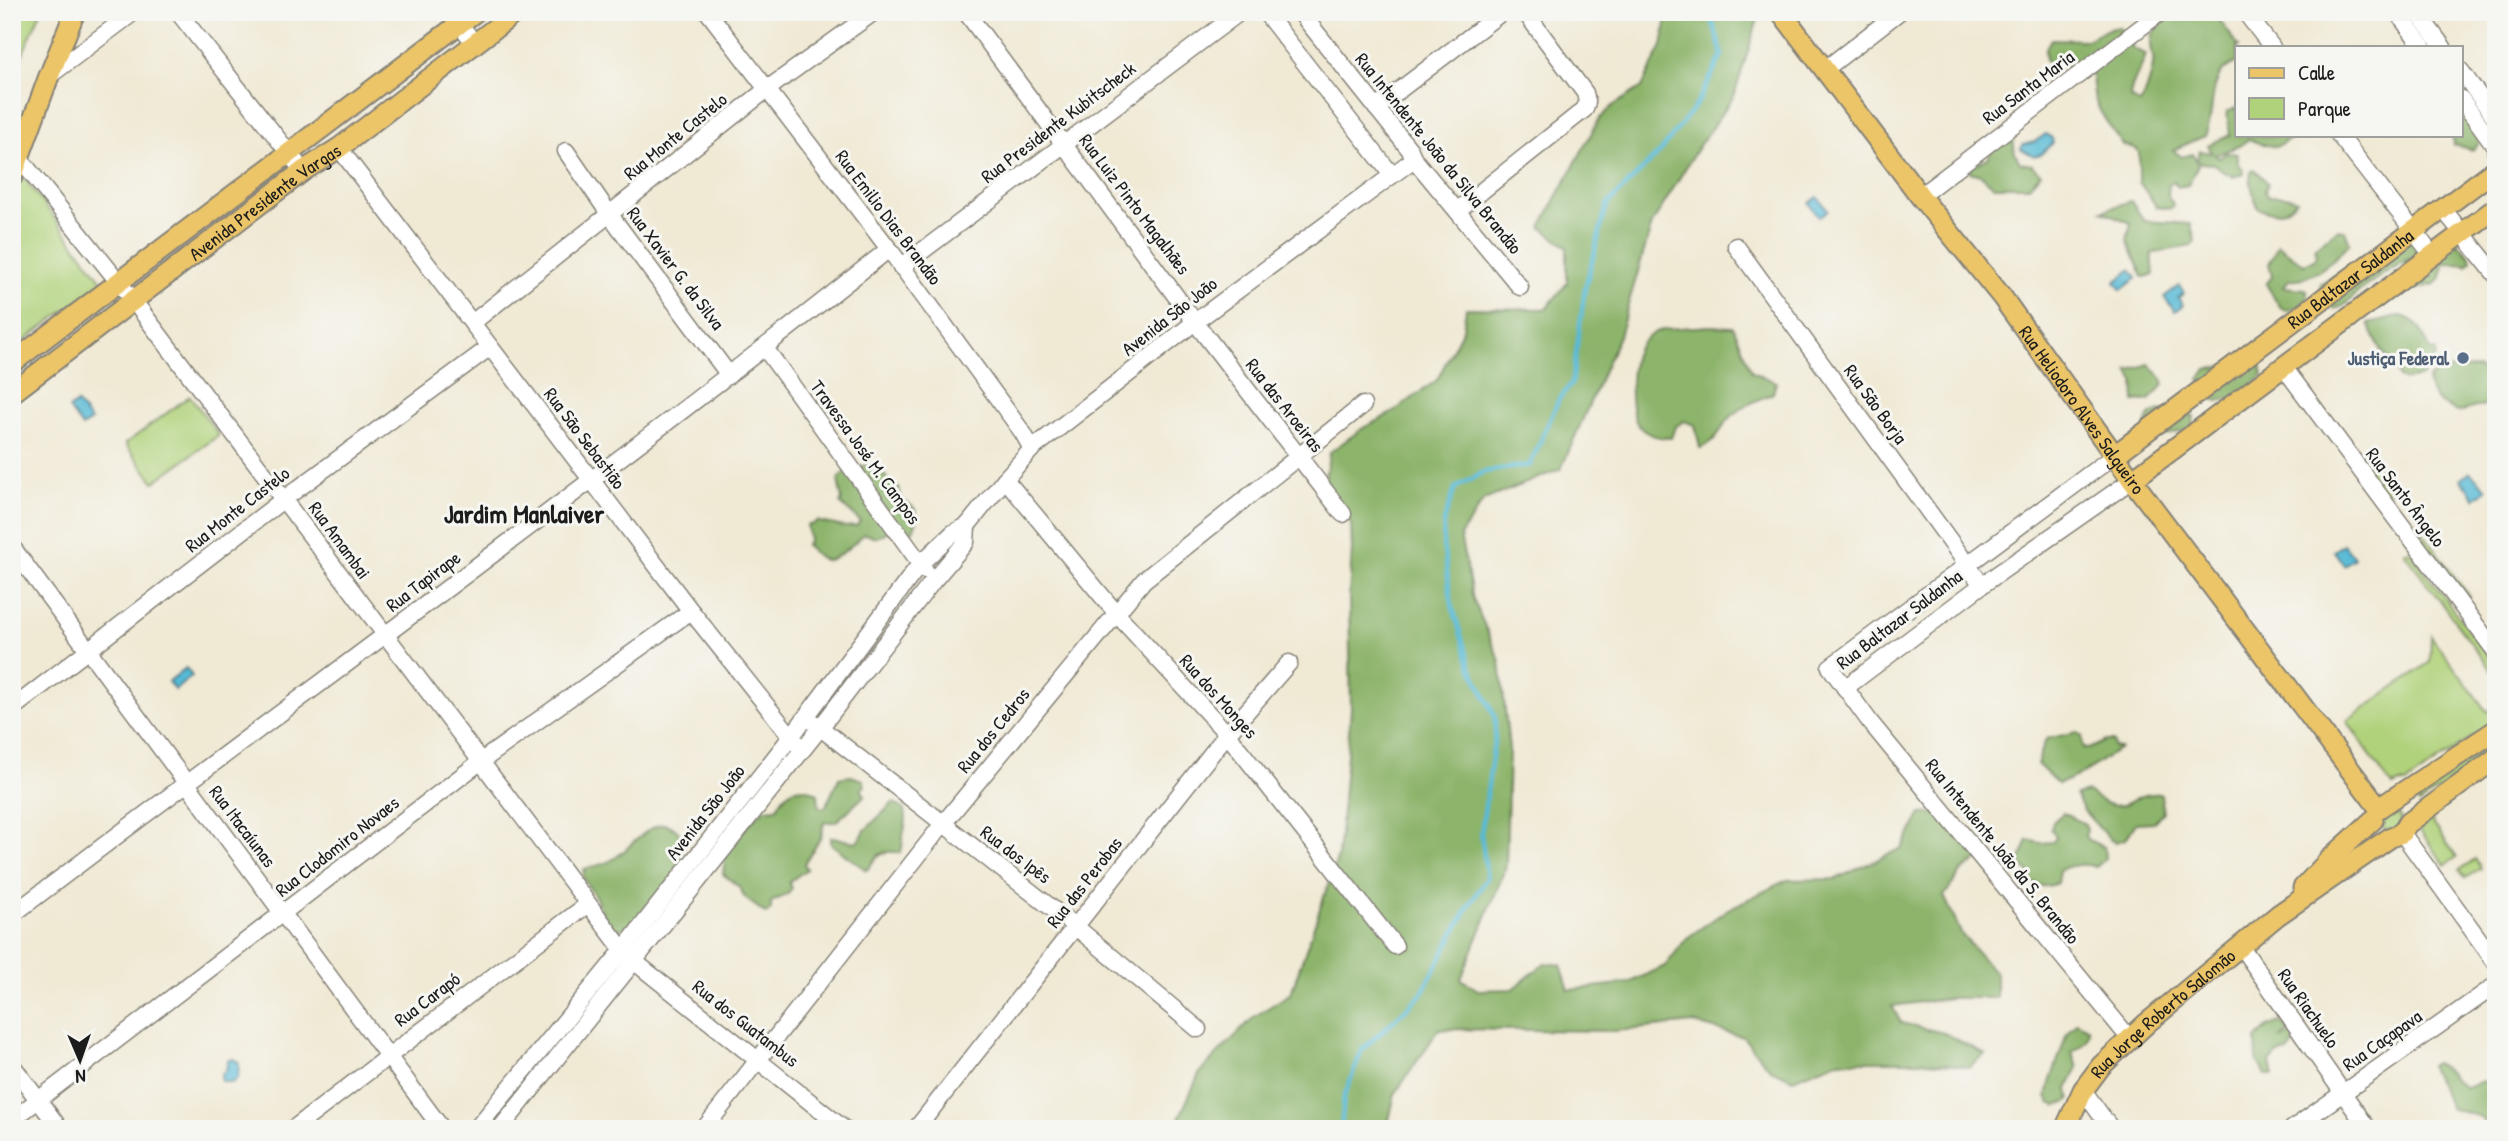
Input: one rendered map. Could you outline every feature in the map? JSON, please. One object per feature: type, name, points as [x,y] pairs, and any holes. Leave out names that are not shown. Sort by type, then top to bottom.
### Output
[{"type":"main road","points":[[16,168],[75,12]]},
{"type":"main road","name":"Avenida Presidente Vargas","points":[[12,393],[516,12]]},
{"type":"main road","name":"Rua Heliodoro Alves Salgueiro","points":[[1781,12],[1920,196],[2002,297],[2132,480],[2380,810]]},
{"type":"main road","name":"Avenida Presidente Vargas","points":[[12,363],[290,153],[462,16]]},
{"type":"main road","name":"Rua Baltazar Saldanha","points":[[2115,455],[2496,169]]},
{"type":"main road","name":"Rua Baltazar Saldanha","points":[[2132,480],[2496,208]]},
{"type":"main road","name":"Rua Jorge Roberto Salomão","points":[[2278,915],[2380,810],[2496,730]]},
{"type":"main road","name":"Rua Jorge Roberto Salomão","points":[[2066,1129],[2083,1090],[2101,1066],[2130,1039],[2278,915],[2400,831],[2496,758]]},
{"type":"main road","points":[[2395,804],[2405,811],[2400,831],[2379,833],[2380,810],[2395,804]]},
{"type":"street","points":[[49,76],[134,12]]},
{"type":"street","points":[[178,12],[303,172]]},
{"type":"street","name":"Rua Emilio Dias Brandão","points":[[708,12],[889,249],[1032,449]]},
{"type":"street","name":"Rua Monte Castelo","points":[[472,323],[766,90],[874,12]]},
{"type":"street","name":"Rua Luiz Pinto Magalhães","points":[[965,12],[1195,322]]},
{"type":"street","name":"Rua Presidente Kubitscheck","points":[[901,267],[1240,12]]},
{"type":"street","name":"Rua Intendente João da Silva Brandão","points":[[1300,12],[1410,150],[1414,159],[1520,287]]},
{"type":"street","points":[[1376,108],[1502,12]]},
{"type":"street","points":[[1458,210],[1586,108],[1585,93],[1525,12]]},
{"type":"street","points":[[1824,70],[1899,12]]},
{"type":"street","name":"Rua Santa Maria","points":[[1920,196],[2161,12]]},
{"type":"street","points":[[2245,12],[2271,46]]},
{"type":"street","points":[[2397,12],[2422,46]]},
{"type":"street","points":[[2417,12],[2442,46]]},
{"type":"street","points":[[1263,13],[1392,175]]},
{"type":"street","points":[[462,16],[474,43]]},
{"type":"street","points":[[2462,72],[2496,119]]},
{"type":"street","points":[[2462,100],[2495,146],[2496,153]]},
{"type":"street","points":[[2340,136],[2433,256]]},
{"type":"street","name":"Rua São Sebastião","points":[[339,148],[691,611],[796,743]]},
{"type":"street","name":"Rua Xavier G. da Silva","points":[[566,151],[729,375]]},
{"type":"street","name":"Avenida São João","points":[[500,1129],[635,962],[796,743],[806,716],[920,564],[953,533],[967,526],[1032,449],[1195,322],[1414,159]]},
{"type":"street","name":"Rua Amambai","points":[[16,168],[133,300],[623,950]]},
{"type":"street","points":[[2443,209],[2496,275]]},
{"type":"street","name":"Rua São Borja","points":[[1736,246],[1982,585]]},
{"type":"street","name":"Rua Tapirape","points":[[12,915],[385,637],[765,348],[889,249]]},
{"type":"street","name":"Rua das Aroeiras","points":[[1195,322],[1343,514]]},
{"type":"street","name":"Rua Monte Castelo","points":[[13,708],[284,499],[490,347]]},
{"type":"street","name":"Travessa José M. Campos","points":[[765,348],[933,581]]},
{"type":"street","name":"Rua Santo Ângelo","points":[[2283,366],[2496,652]]},
{"type":"street","name":"Rua dos Cedros","points":[[704,1129],[942,825],[1144,580],[1363,405]]},
{"type":"street","name":"Rua Baltazar Saldanha","points":[[2115,455],[1830,667],[1845,688],[1982,585],[2132,480]]},
{"type":"street","name":"Rua dos Monges","points":[[1005,479],[1116,614],[1227,734],[1395,946]]},
{"type":"street","name":"Avenida São João","points":[[476,1129],[796,743],[820,728],[933,581],[967,542],[967,526]]},
{"type":"street","name":"Rua Itacaíunas","points":[[12,547],[442,1129]]},
{"type":"street","name":"Rua Clodomiro Novaes","points":[[12,1120],[480,762],[691,611]]},
{"type":"street","name":"Rua das Perobas","points":[[916,1129],[1227,734],[1289,663]]},
{"type":"street","name":"Rua Intendente João da S. Brandão","points":[[1845,688],[1878,732],[2130,1039]]},
{"type":"street","name":"Rua dos Ipês","points":[[806,716],[942,825],[1076,927],[1198,1030]]},
{"type":"street","points":[[2400,831],[2496,963]]},
{"type":"street","name":"Rua Carapó","points":[[293,1129],[588,904]]},
{"type":"street","name":"Rua Riachuelo","points":[[2240,946],[2368,1129]]},
{"type":"street","name":"Rua dos Guatambus","points":[[623,950],[844,1129]]},
{"type":"street","name":"Rua Caçapava","points":[[2292,1129],[2496,985]]},
{"type":"street","points":[[538,1052],[554,1063]]},
{"type":"street","points":[[12,1065],[60,1129]]},
{"type":"street","points":[[2083,1090],[2112,1129]]},
{"type":"green space","points":[[12,12],[41,12],[12,78]]},
{"type":"green space","points":[[1668,12],[1753,12],[1758,19],[1734,96],[1698,147],[1652,224],[1619,336],[1561,469],[1484,500],[1460,536],[1473,599],[1500,661],[1509,749],[1506,867],[1461,979],[1478,990],[1513,989],[1545,963],[1561,965],[1569,990],[1629,983],[1665,966],[1687,938],[1728,909],[1787,880],[1836,879],[1902,848],[1921,814],[1943,813],[1984,855],[1961,872],[1944,896],[1962,935],[1996,974],[1996,998],[1950,998],[1892,1006],[1901,1023],[1944,1033],[1985,1054],[1969,1067],[1919,1061],[1838,1061],[1793,1079],[1770,1069],[1743,1037],[1693,1023],[1616,1031],[1439,1029],[1395,1094],[1387,1129],[1174,1129],[1200,1072],[1254,1017],[1291,993],[1338,856],[1351,709],[1349,596],[1352,550],[1351,524],[1330,497],[1325,476],[1330,452],[1363,428],[1392,413],[1437,380],[1463,329],[1466,308],[1546,309],[1567,283],[1567,247],[1541,227],[1599,119],[1614,105],[1642,87],[1662,46]]},
{"type":"green space","points":[[2176,12],[2214,12],[2238,46],[2235,46],[2235,63],[2224,70],[2215,86],[2205,136],[2173,150],[2182,157],[2193,154],[2198,165],[2188,185],[2177,187],[2174,181],[2169,185],[2168,196],[2174,206],[2169,209],[2157,207],[2139,182],[2139,152],[2123,145],[2101,114],[2090,69],[2052,64],[2046,61],[2045,50],[2051,39],[2087,40],[2108,29],[2119,27],[2134,49],[2146,54],[2130,97],[2140,104],[2153,67],[2152,35]]},
{"type":"green space","points":[[2235,109],[2235,136],[2303,136],[2276,147],[2249,139],[2215,155],[2219,158],[2226,153],[2238,154],[2238,163],[2244,174],[2231,177],[2231,174],[2225,173],[2215,164],[2200,163],[2197,158],[2200,151],[2212,153],[2208,145],[2230,135],[2227,112]]},
{"type":"green space","points":[[2462,113],[2482,135],[2472,150],[2454,145],[2452,136],[2462,136]]},
{"type":"green space","points":[[2013,139],[2020,163],[2032,165],[2041,173],[2029,186],[1993,186],[1981,175],[1970,172],[1972,166],[1988,158],[1995,142]]},
{"type":"green space","points":[[2254,169],[2268,183],[2265,191],[2268,196],[2287,196],[2297,200],[2279,212],[2258,208],[2251,181],[2251,171]]},
{"type":"green space","points":[[22,175],[103,282],[12,350],[12,199]]},
{"type":"green space","points":[[2131,201],[2144,221],[2191,224],[2195,242],[2191,246],[2152,253],[2154,275],[2143,277],[2127,240],[2131,223],[2102,211]]},
{"type":"green space","points":[[2338,229],[2345,231],[2350,243],[2315,273],[2299,279],[2290,279],[2283,287],[2304,289],[2307,291],[2307,298],[2300,306],[2287,311],[2281,308],[2266,284],[2272,277],[2269,263],[2278,245],[2304,264],[2314,260],[2317,255],[2315,247]]},
{"type":"green space","points":[[2404,234],[2421,246],[2416,255],[2431,245],[2457,242],[2470,256],[2471,261],[2467,265],[2445,263],[2440,280],[2412,290],[2401,285],[2405,263],[2409,259],[2371,282],[2341,307],[2319,306],[2321,283],[2354,265],[2363,255]]},
{"type":"green space","points":[[2399,316],[2415,323],[2430,350],[2436,351],[2436,357],[2422,377],[2404,380],[2399,377],[2395,365],[2381,351],[2368,323]]},
{"type":"green space","points":[[1707,326],[1733,327],[1752,372],[1776,382],[1773,393],[1738,410],[1711,442],[1700,448],[1695,425],[1684,421],[1675,427],[1671,438],[1649,434],[1636,422],[1631,405],[1632,368],[1638,348],[1647,338],[1659,331]]},
{"type":"green space","points":[[2242,361],[2261,365],[2263,376],[2240,397],[2217,401],[2207,395],[2199,379],[2207,370]]},
{"type":"green space","points":[[2149,364],[2162,378],[2164,385],[2149,400],[2135,402],[2134,381],[2128,371]]},
{"type":"green space","points":[[2477,368],[2496,379],[2496,400],[2492,403],[2457,412],[2441,403],[2431,392],[2428,379],[2438,372]]},
{"type":"green space","points":[[190,396],[219,435],[154,482],[125,444]]},
{"type":"green space","points":[[2174,409],[2194,417],[2192,429],[2155,438],[2144,431],[2150,416]]},
{"type":"green space","points":[[2364,451],[2392,489],[2382,496],[2354,459]]},
{"type":"green space","points":[[870,464],[899,488],[902,500],[916,511],[917,519],[913,530],[909,537],[889,531],[877,537],[864,534],[829,560],[822,559],[806,545],[809,539],[807,525],[816,521],[844,527],[857,526],[860,521],[840,503],[842,500],[838,480],[846,471]]},
{"type":"green space","points":[[2412,518],[2469,596],[2460,603],[2403,524]]},
{"type":"green space","points":[[2409,550],[2496,667],[2496,677],[2404,552]]},
{"type":"green space","points":[[2431,636],[2487,712],[2496,706],[2496,720],[2406,784],[2393,786],[2347,721],[2430,662]]},
{"type":"green space","points":[[2077,732],[2082,736],[2083,748],[2089,749],[2106,741],[2113,741],[2114,747],[2120,748],[2082,774],[2058,784],[2037,764],[2046,739]]},
{"type":"green space","points":[[2496,740],[2496,749],[2419,804],[2415,799]]},
{"type":"green space","points":[[851,776],[863,780],[865,786],[861,789],[865,795],[836,822],[824,822],[821,837],[804,864],[807,869],[789,882],[792,888],[789,893],[771,902],[771,909],[766,914],[745,898],[739,887],[723,874],[726,849],[764,809],[777,808],[788,792],[799,788],[811,790],[818,794],[819,807],[825,808],[839,778]]},
{"type":"green space","points":[[2088,792],[2102,801],[2120,806],[2141,796],[2161,794],[2163,812],[2154,822],[2136,823],[2126,839],[2116,842],[2110,840],[2084,811],[2076,795]]},
{"type":"green space","points":[[893,803],[903,809],[906,817],[900,853],[881,854],[866,870],[831,844],[831,837],[851,842],[859,841],[865,830]]},
{"type":"green space","points":[[2390,809],[2400,816],[2401,820],[2394,830],[2390,831],[2380,824],[2379,820],[2386,810]]},
{"type":"green space","points":[[2063,813],[2085,824],[2085,836],[2104,847],[2105,859],[2096,867],[2078,865],[2059,870],[2057,883],[2054,884],[2044,886],[2032,883],[2028,872],[2019,863],[2028,840],[2053,842],[2056,837],[2051,829],[2053,822]]},
{"type":"green space","points":[[2430,819],[2457,857],[2445,865],[2418,828]]},
{"type":"green space","points":[[664,824],[676,830],[682,840],[684,846],[680,867],[642,915],[624,928],[615,930],[603,915],[583,878],[584,869],[611,860],[645,833]]},
{"type":"green space","points":[[2475,859],[2481,868],[2465,878],[2460,870]]},
{"type":"green space","points":[[2077,1022],[2089,1029],[2088,1037],[2082,1046],[2072,1052],[2078,1067],[2068,1089],[2070,1100],[2057,1106],[2050,1103],[2047,1096],[2050,1083],[2067,1033]]},
{"type":"green space","points":[[2280,1022],[2290,1031],[2280,1039],[2296,1033],[2303,1045],[2294,1044],[2289,1052],[2278,1054],[2270,1063],[2273,1075],[2265,1075],[2257,1060],[2256,1039],[2268,1027]]},
{"type":"green space","points":[[2434,1063],[2467,1088],[2482,1081],[2496,1085],[2496,1110],[2484,1122],[2481,1117],[2451,1109],[2429,1066]]},
{"type":"water","points":[[2046,134],[2052,138],[2053,143],[2041,154],[2034,156],[2021,149],[2022,145],[2034,142]]},
{"type":"water","points":[[1818,197],[1828,210],[1819,217],[1809,203]]},
{"type":"water","points":[[2131,270],[2137,278],[2121,290],[2115,282]]},
{"type":"water","points":[[2179,286],[2184,293],[2178,298],[2183,305],[2175,311],[2164,297]]},
{"type":"water","points":[[77,403],[91,421],[82,427],[69,409]]},
{"type":"water","points":[[2470,472],[2487,489],[2475,498],[2461,479]]},
{"type":"water","points":[[2343,544],[2354,558],[2344,565],[2334,551]]},
{"type":"water","points":[[186,668],[192,676],[175,690],[168,682]]},
{"type":"water","points":[[234,1059],[239,1063],[238,1077],[232,1083],[221,1081],[228,1060]]},
{"type":"waterway","points":[[1341,1129],[1344,1097],[1362,1050],[1421,995],[1467,909],[1487,878],[1481,834],[1495,736],[1495,717],[1470,665],[1452,605],[1443,544],[1444,521],[1455,488],[1484,472],[1530,465],[1559,399],[1572,383],[1585,288],[1607,205],[1660,152],[1698,102],[1722,55],[1710,12]]},
{"type":"place","name":"Justiça Federal","points":[[2463,358]]},
{"type":"district","name":"Jardim Manlaiver","points":[[524,513]]}]
